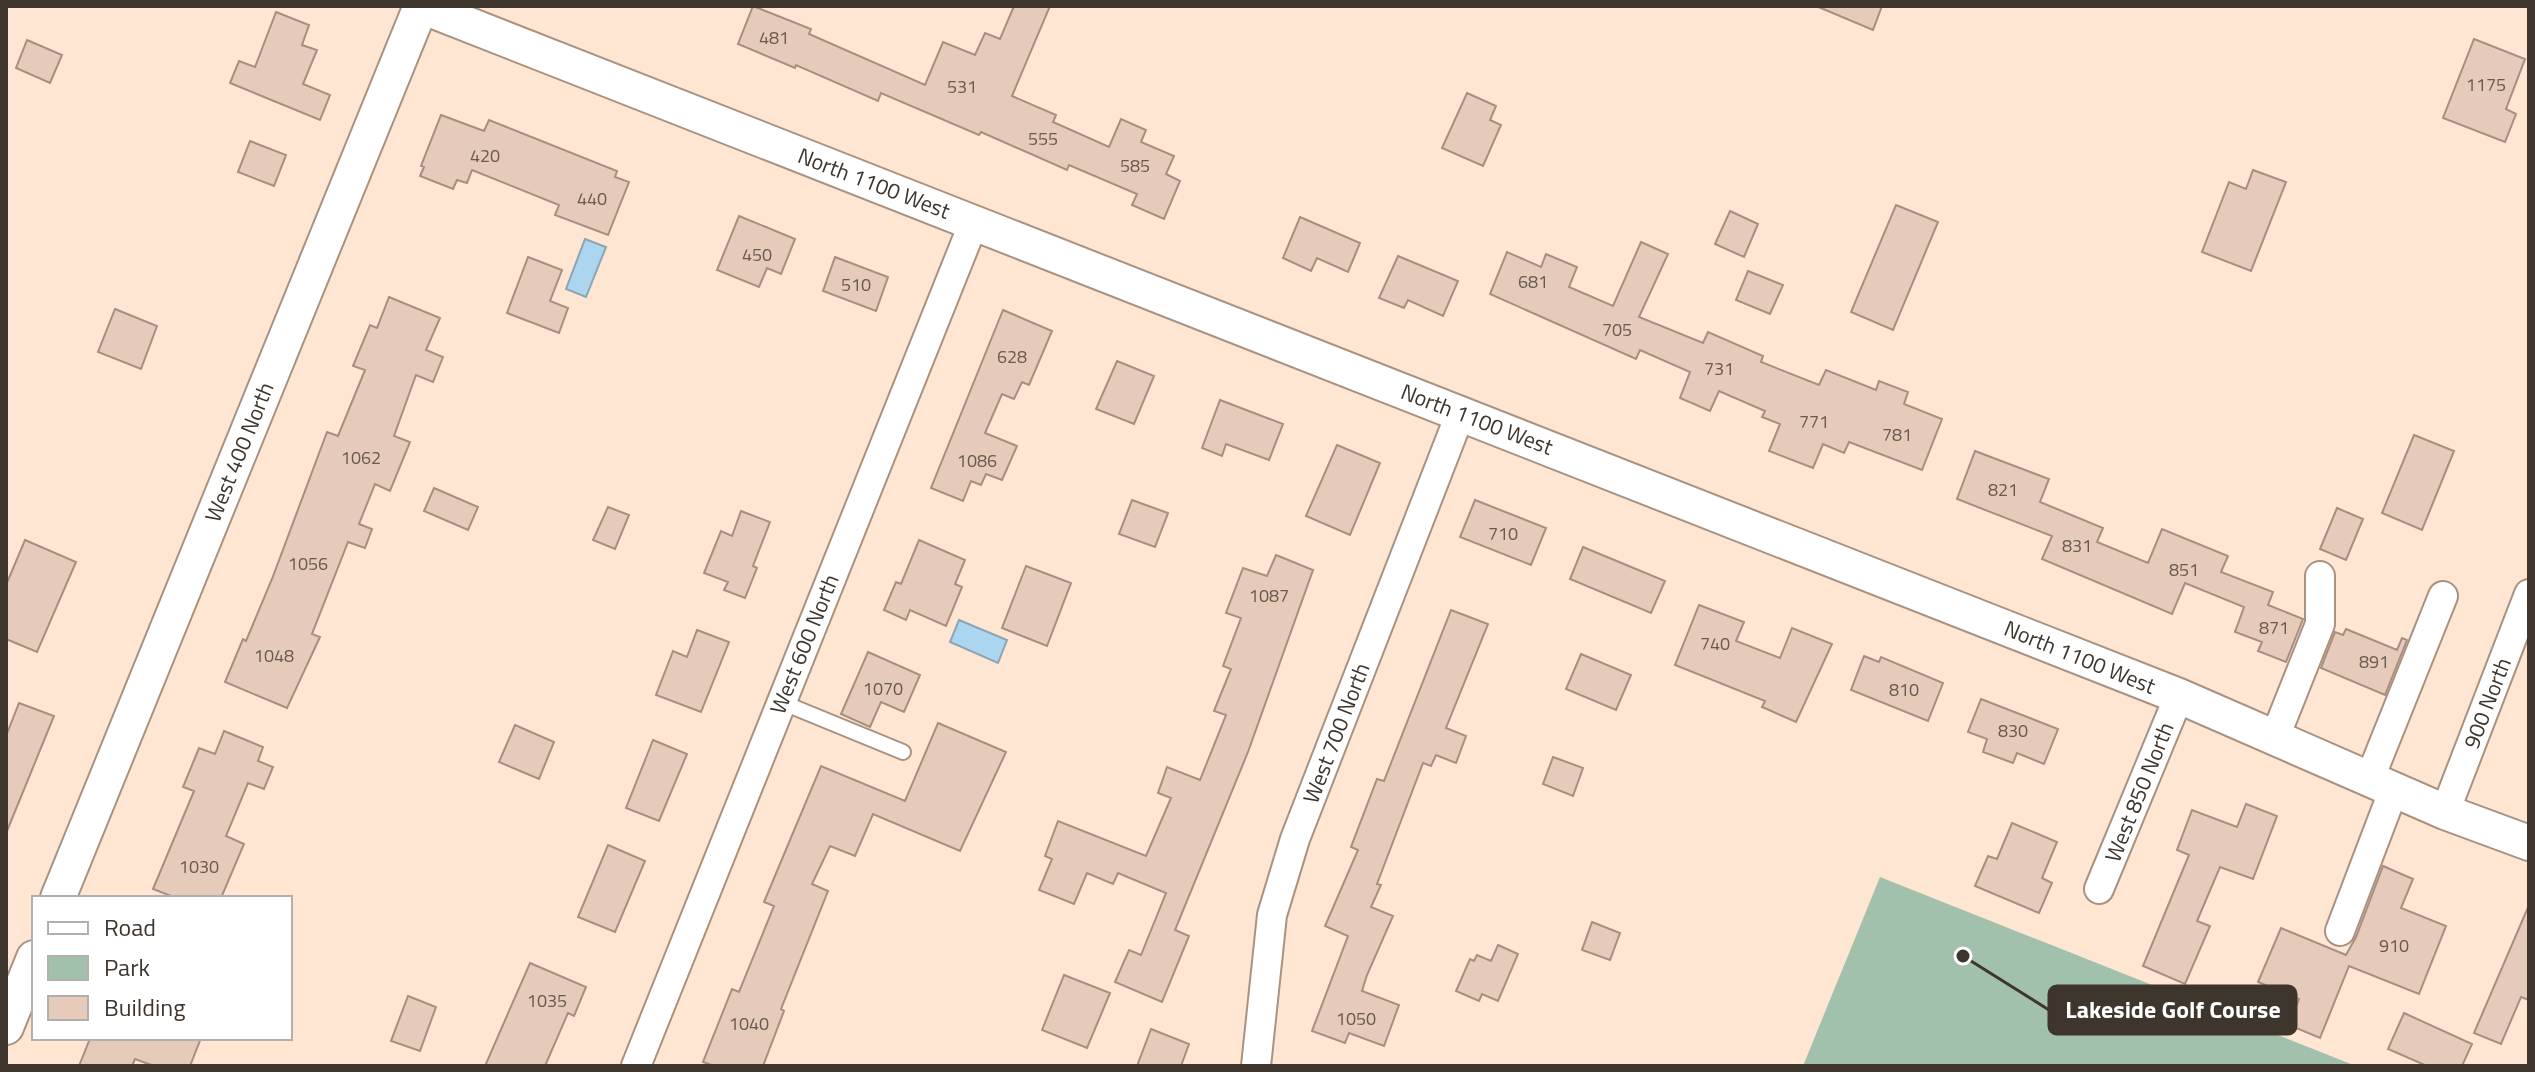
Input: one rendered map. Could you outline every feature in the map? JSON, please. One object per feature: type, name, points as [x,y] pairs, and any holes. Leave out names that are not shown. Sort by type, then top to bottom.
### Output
[{"type":"street","name":"North 1100 West","points":[[421,6],[2179,696],[2445,812],[2529,843]]},
{"type":"street","name":"West 400 North","points":[[59,896],[421,6]]},
{"type":"street","name":"West 600 North","points":[[636,1066],[974,222]]},
{"type":"street","name":"West 700 North","points":[[1256,1066],[1272,915],[1295,839],[1461,412]]},
{"type":"street","points":[[2275,737],[2320,624],[2320,576]]},
{"type":"street","name":"900 North","points":[[2445,812],[2529,594]]},
{"type":"street","points":[[2340,931],[2382,783],[2443,596]]},
{"type":"street","name":"West 850 North","points":[[2099,889],[2179,696]]},
{"type":"street","points":[[6,1027],[32,963]]},
{"type":"lane","points":[[781,702],[903,752]]},
{"type":"green space","points":[[1880,877],[2356,1066],[1803,1066]]},
{"type":"water","points":[[585,239],[606,247],[586,297],[566,289]]},
{"type":"water","points":[[959,620],[1007,640],[998,663],[950,642]]},
{"type":"building","points":[[753,6],[811,29],[809,34],[925,85],[943,42],[975,55],[985,33],[1000,39],[1014,6],[1050,6],[1012,96],[1056,115],[1053,122],[1109,147],[1121,119],[1146,130],[1141,142],[1174,156],[1166,174],[1180,181],[1164,219],[1132,205],[1137,194],[1069,165],[1067,170],[881,93],[878,101],[796,65],[795,68],[738,44]]},
{"type":"building","points":[[1816,6],[1882,6],[1873,30]]},
{"type":"building","points":[[276,12],[309,25],[302,45],[317,50],[303,84],[330,95],[320,120],[230,83],[239,61],[255,67]]},
{"type":"building","points":[[2474,39],[2525,59],[2506,109],[2516,114],[2505,142],[2443,118]]},
{"type":"building","points":[[27,40],[62,55],[50,83],[16,68]]},
{"type":"building","points":[[1467,93],[1496,106],[1490,120],[1501,125],[1483,166],[1442,148]]},
{"type":"building","points":[[441,115],[484,131],[489,120],[617,171],[615,177],[629,182],[608,235],[555,215],[559,205],[472,170],[467,183],[457,180],[453,189],[420,176]]},
{"type":"building","points":[[250,141],[286,155],[274,186],[238,172]]},
{"type":"building","points":[[2253,170],[2286,182],[2251,271],[2202,252],[2229,182],[2246,189]]},
{"type":"building","points":[[1896,205],[1938,222],[1893,330],[1851,312]]},
{"type":"building","points":[[1730,211],[1758,224],[1744,257],[1715,244]]},
{"type":"building","points":[[739,216],[795,239],[781,274],[767,268],[759,287],[717,270]]},
{"type":"building","points":[[1300,217],[1360,243],[1348,272],[1317,258],[1311,271],[1283,258]]},
{"type":"building","points":[[1641,242],[1668,254],[1639,317],[1703,343],[1708,332],[1763,356],[1761,362],[1819,385],[1826,370],[1876,390],[1879,381],[1908,392],[1904,404],[1942,419],[1922,470],[1849,442],[1844,453],[1823,444],[1813,468],[1769,451],[1780,424],[1762,417],[1765,411],[1719,391],[1710,411],[1680,398],[1690,372],[1640,350],[1636,359],[1490,294],[1507,252],[1541,267],[1546,254],[1577,267],[1569,287],[1613,306]]},
{"type":"building","points":[[1398,256],[1458,281],[1443,316],[1408,300],[1404,308],[1379,298]]},
{"type":"building","points":[[528,257],[562,270],[550,301],[568,308],[559,333],[507,313]]},
{"type":"building","points":[[835,257],[888,277],[876,311],[823,291]]},
{"type":"building","points":[[1748,271],[1783,285],[1770,314],[1736,300]]},
{"type":"building","points":[[389,297],[440,318],[426,350],[443,357],[433,382],[416,375],[394,436],[410,442],[390,491],[375,484],[359,524],[372,529],[365,548],[348,542],[312,634],[320,637],[287,708],[225,682],[272,579],[327,432],[338,436],[365,370],[353,366],[370,325],[377,328]]},
{"type":"building","points":[[115,309],[157,326],[141,369],[98,352]]},
{"type":"building","points":[[1003,310],[1052,331],[1029,385],[1022,382],[1014,399],[1002,394],[985,433],[1017,446],[1002,480],[986,474],[981,485],[971,481],[963,501],[931,488]]},
{"type":"building","points":[[1117,361],[1154,376],[1134,424],[1096,409]]},
{"type":"building","points":[[1220,400],[1283,424],[1269,460],[1226,444],[1222,456],[1202,448]]},
{"type":"building","points":[[2414,435],[2454,451],[2422,530],[2382,513]]},
{"type":"building","points":[[1337,445],[1380,463],[1350,535],[1306,516]]},
{"type":"building","points":[[1975,451],[2049,479],[2040,502],[2103,528],[2097,542],[2148,563],[2162,529],[2228,556],[2221,572],[2273,592],[2268,605],[2303,619],[2286,662],[2258,651],[2262,642],[2235,632],[2244,607],[2185,583],[2172,614],[2042,559],[2052,536],[1957,499]]},
{"type":"building","points":[[434,488],[478,507],[468,530],[424,511]]},
{"type":"building","points":[[1132,500],[1168,513],[1155,547],[1119,534]]},
{"type":"building","points":[[1475,500],[1546,528],[1531,565],[1460,537]]},
{"type":"building","points":[[608,507],[629,515],[615,549],[593,540]]},
{"type":"building","points":[[2337,508],[2363,519],[2346,560],[2320,549]]},
{"type":"building","points":[[741,511],[770,522],[745,598],[724,590],[728,582],[704,573],[721,531],[732,536]]},
{"type":"building","points":[[25,540],[76,562],[37,652],[6,639],[6,585]]},
{"type":"building","points":[[919,540],[965,560],[955,584],[962,587],[946,626],[910,610],[906,620],[884,610],[896,582],[901,584]]},
{"type":"building","points":[[1583,547],[1665,581],[1651,613],[1570,579]]},
{"type":"building","points":[[1276,555],[1313,570],[1248,752],[1175,930],[1189,936],[1162,1002],[1115,982],[1129,950],[1141,955],[1166,893],[1118,873],[1113,884],[1087,873],[1074,904],[1039,890],[1052,859],[1045,856],[1058,821],[1146,856],[1171,798],[1158,793],[1167,767],[1200,780],[1226,715],[1214,711],[1231,669],[1223,666],[1241,618],[1226,613],[1243,568],[1267,576]]},
{"type":"building","points":[[1026,566],[1071,583],[1047,646],[1002,628]]},
{"type":"building","points":[[1699,605],[1744,622],[1736,641],[1780,658],[1792,628],[1832,644],[1796,722],[1762,707],[1765,701],[1675,665]]},
{"type":"building","points":[[1451,610],[1488,624],[1446,728],[1466,736],[1456,763],[1436,755],[1431,766],[1423,763],[1377,884],[1381,885],[1371,907],[1393,916],[1362,991],[1399,1005],[1384,1046],[1349,1033],[1345,1043],[1312,1031],[1348,936],[1325,926],[1358,850],[1351,847],[1377,779],[1384,781]]},
{"type":"building","points":[[2346,629],[2397,650],[2402,638],[2407,640],[2385,695],[2321,668],[2335,632],[2343,635]]},
{"type":"building","points":[[697,630],[729,642],[701,712],[656,695],[673,651],[687,657]]},
{"type":"building","points":[[868,652],[920,675],[904,712],[881,702],[870,727],[841,714]]},
{"type":"building","points":[[1581,654],[1631,675],[1616,710],[1566,689]]},
{"type":"building","points":[[1864,656],[1879,662],[1881,657],[1943,683],[1928,721],[1851,690]]},
{"type":"building","points":[[1981,699],[2058,729],[2044,764],[2017,753],[2013,763],[1983,752],[1987,739],[1968,732]]},
{"type":"building","points":[[19,703],[54,716],[7,831],[6,736]]},
{"type":"building","points":[[938,723],[1006,752],[960,851],[873,814],[855,856],[830,846],[812,884],[828,891],[781,1009],[784,1011],[763,1066],[714,1066],[703,1062],[732,989],[739,992],[774,906],[764,902],[821,766],[905,801]]},
{"type":"building","points":[[515,725],[554,742],[539,779],[499,762]]},
{"type":"building","points":[[224,731],[263,747],[258,761],[273,767],[264,789],[248,783],[226,836],[244,844],[222,896],[171,896],[153,889],[194,791],[183,787],[199,748],[215,754]]},
{"type":"building","points":[[653,740],[687,754],[659,821],[626,808]]},
{"type":"building","points":[[1553,757],[1583,768],[1573,796],[1543,784]]},
{"type":"building","points":[[2246,804],[2277,816],[2253,879],[2220,867],[2197,921],[2210,926],[2185,984],[2143,966],[2189,855],[2177,850],[2192,810],[2237,827]]},
{"type":"building","points":[[2012,823],[2057,842],[2042,878],[2052,883],[2039,913],[1975,886],[1988,856],[1997,859]]},
{"type":"building","points":[[608,845],[645,861],[615,932],[578,917]]},
{"type":"building","points":[[2383,866],[2413,879],[2401,908],[2446,926],[2419,994],[2349,966],[2320,1038],[2289,1025],[2299,999],[2258,982],[2281,928],[2346,955]]},
{"type":"building","points":[[2529,905],[2529,1000],[2521,997],[2501,1044],[2474,1033]]},
{"type":"building","points":[[1592,922],[1620,933],[1610,960],[1582,950]]},
{"type":"building","points":[[1498,945],[1518,954],[1498,1001],[1482,994],[1479,1001],[1456,991],[1470,959],[1474,961],[1477,955],[1491,961]]},
{"type":"building","points":[[530,963],[586,987],[574,1016],[568,1013],[545,1066],[485,1066]]},
{"type":"building","points":[[1064,975],[1110,993],[1087,1048],[1042,1030]]},
{"type":"building","points":[[408,996],[436,1007],[420,1051],[391,1041]]},
{"type":"building","points":[[2404,1013],[2472,1044],[2462,1066],[2427,1066],[2388,1049]]},
{"type":"building","points":[[1151,1029],[1189,1044],[1181,1066],[1137,1066]]},
{"type":"building","points":[[200,1040],[190,1066],[154,1066],[135,1059],[132,1066],[79,1066],[89,1041]]},
{"type":"place","name":"Lakeside Golf Course","points":[[1963,956]]}]
